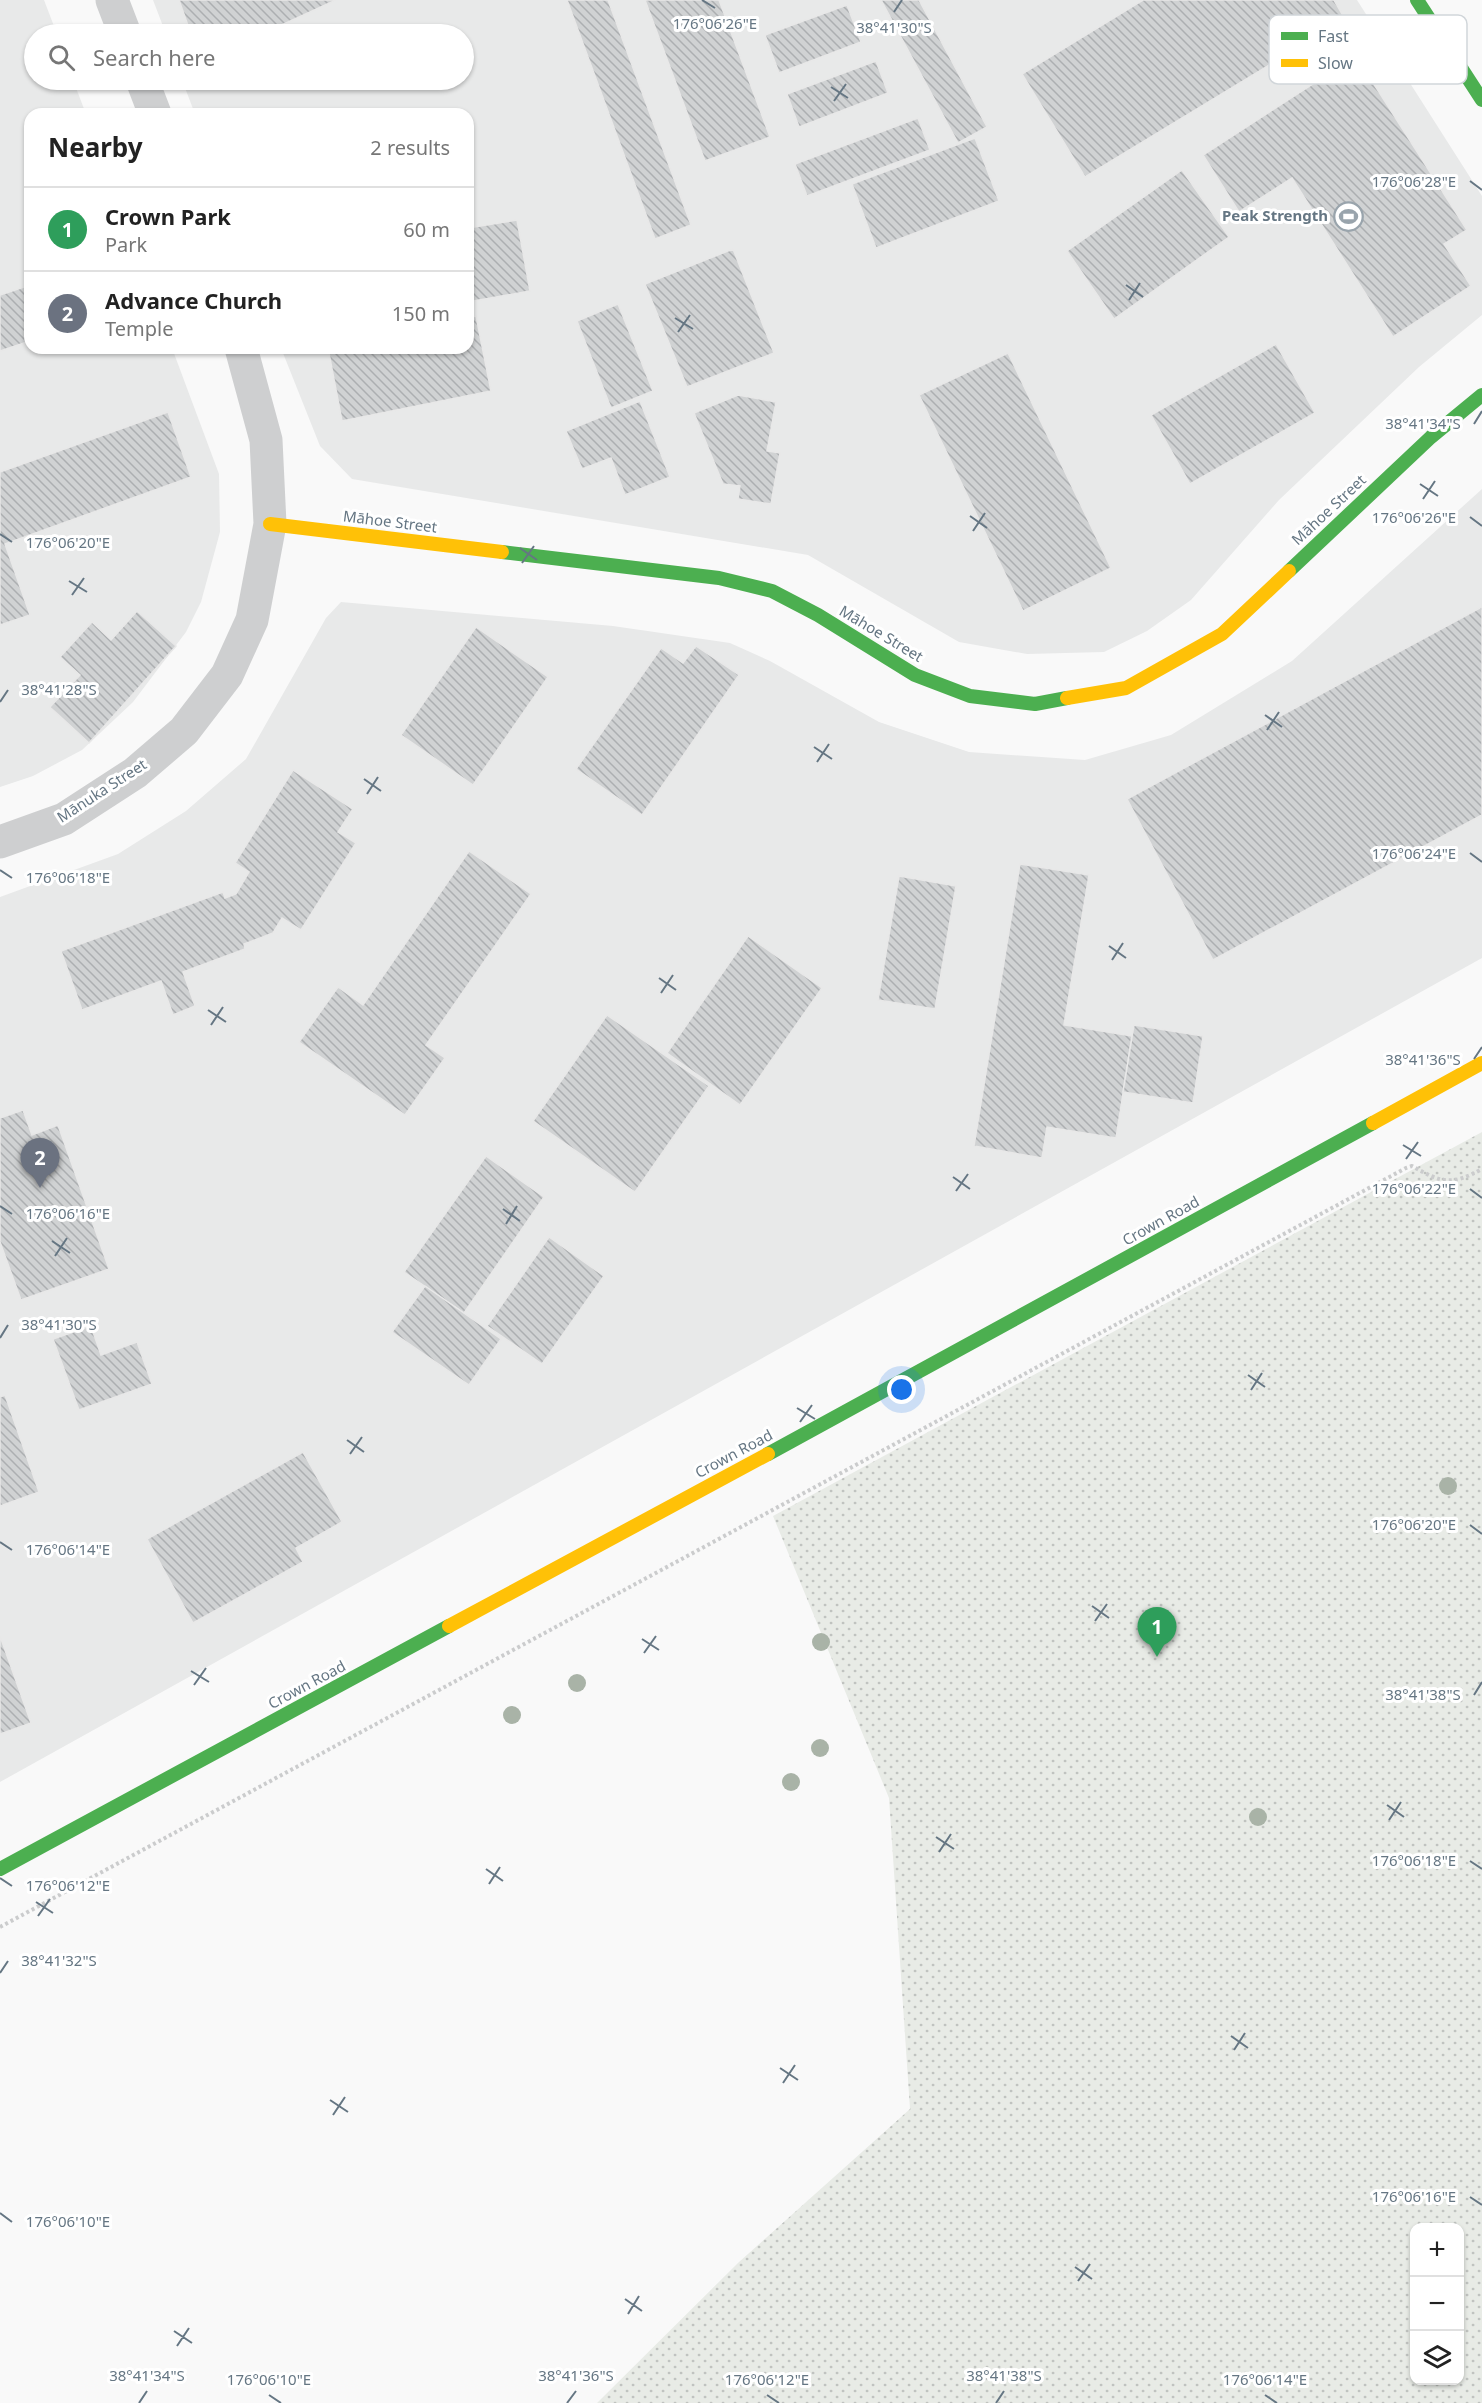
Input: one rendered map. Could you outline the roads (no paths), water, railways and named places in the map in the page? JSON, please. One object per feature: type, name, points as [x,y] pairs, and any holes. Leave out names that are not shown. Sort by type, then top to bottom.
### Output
[{"type":"street","points":[[112,0],[121,24]]},
{"type":"street","points":[[1417,0],[1427,15]]},
{"type":"street","points":[[1467,77],[1482,100]]},
{"type":"street","points":[[146,90],[153,108]]},
{"type":"street","name":"Mānuka Street","points":[[0,842],[64,819],[135,773],[184,731],[227,675],[252,620],[270,524],[266,440],[244,354]]},
{"type":"street","name":"Māhoe Street","points":[[270,524],[718,578],[772,591],[818,615],[915,675],[970,696],[1035,704],[1126,688],[1222,634],[1431,437],[1482,395]]},
{"type":"street","name":"Crown Road","points":[[0,1869],[998,1330],[1482,1063]]},
{"type":"place","name":"Peak Strength","points":[[1349,216]]},
{"type":"place","name":"Advance Church","points":[[40,1188]]},
{"type":"place","name":"Crown Park","points":[[1157,1657]]}]
